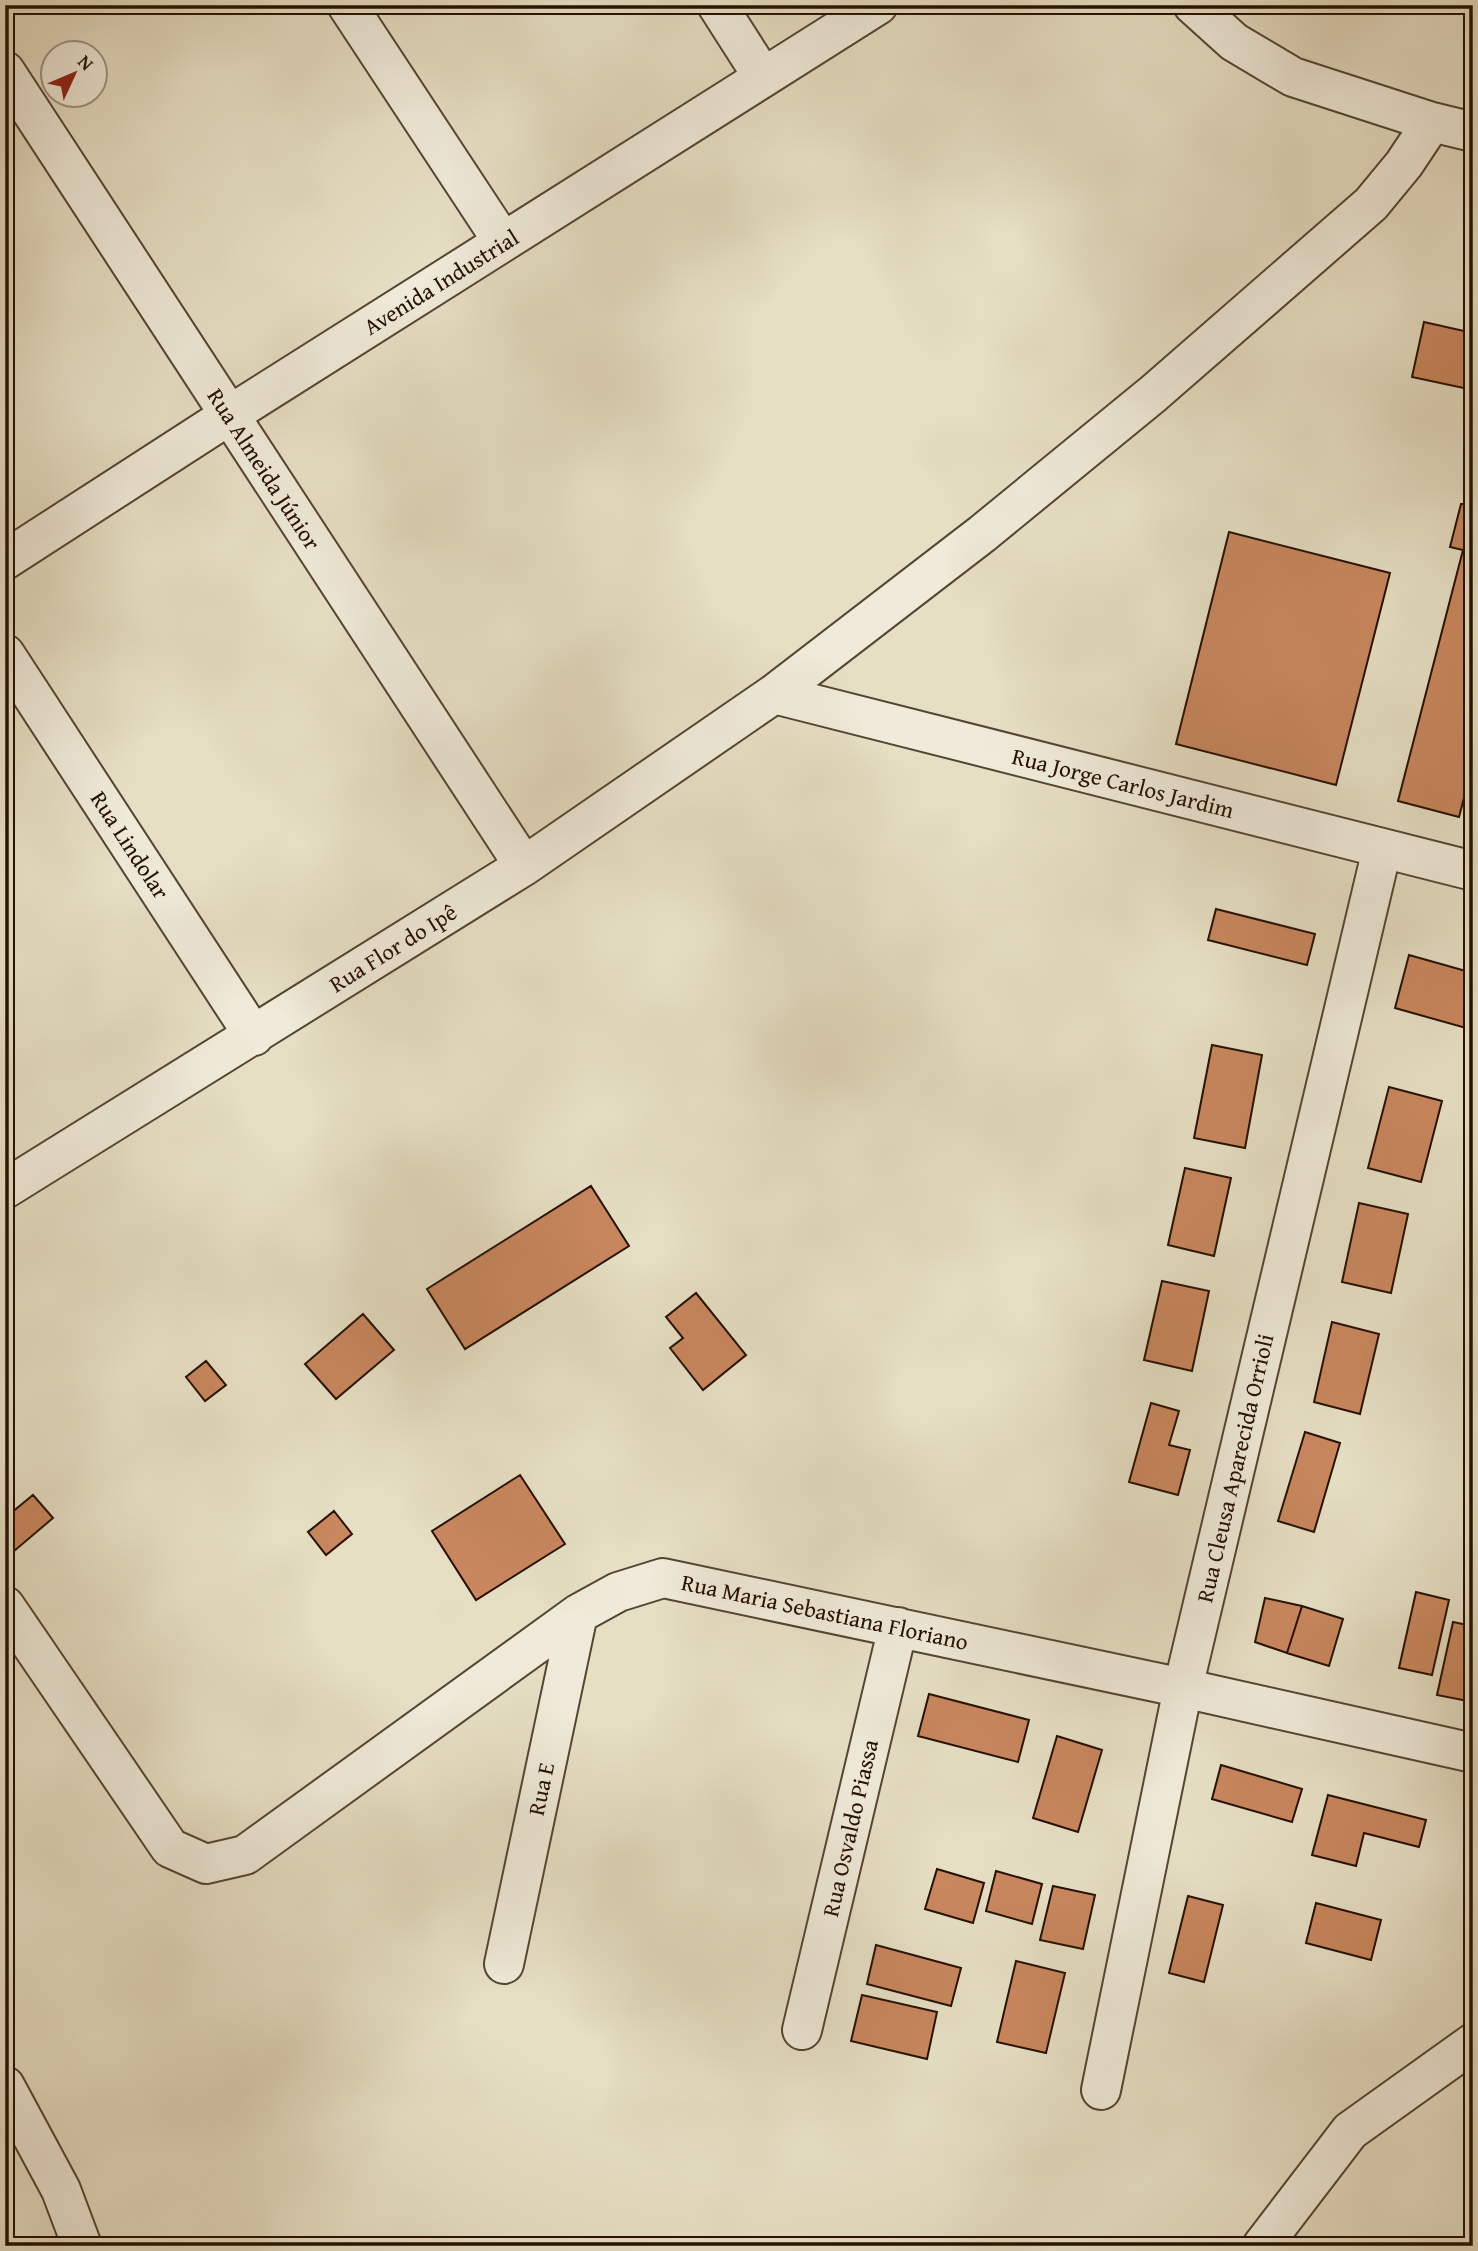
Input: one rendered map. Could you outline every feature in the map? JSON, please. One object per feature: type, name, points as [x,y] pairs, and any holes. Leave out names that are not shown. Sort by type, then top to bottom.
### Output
[{"type":"street","points":[[347,5],[503,242]]},
{"type":"street","points":[[717,5],[764,77]]},
{"type":"street","name":"Avenida Industrial","points":[[5,560],[878,5]]},
{"type":"street","points":[[1193,5],[1234,42],[1293,77],[1432,122],[1473,132]]},
{"type":"street","name":"Rua Almeida Júnior","points":[[5,71],[524,866]]},
{"type":"street","name":"Rua Flor do Ipê","points":[[5,1189],[524,866],[774,694],[982,534],[1184,367],[1371,204],[1404,164],[1432,122]]},
{"type":"street","name":"Rua Lindolar","points":[[5,654],[254,1036]]},
{"type":"street","name":"Rua Jorge Carlos Jardim","points":[[774,694],[1473,872]]},
{"type":"street","name":"Rua Cleusa Aparecida Orrioli","points":[[1101,2090],[1182,1688],[1382,849]]},
{"type":"street","name":"Rua Maria Sebastiana Floriano","points":[[5,1606],[170,1848],[206,1864],[245,1855],[578,1614],[618,1592],[663,1578],[1473,1753]]},
{"type":"street","name":"Rua E","points":[[504,1964],[578,1614]]},
{"type":"street","name":"Rua Osvaldo Piassa","points":[[802,2030],[898,1627]]},
{"type":"street","points":[[1262,2246],[1350,2131],[1471,2034]]},
{"type":"street","points":[[5,2086],[61,2190],[82,2246]]},
{"type":"building","points":[[1424,322],[1473,333],[1473,390],[1412,377]]},
{"type":"building","points":[[1461,504],[1473,504],[1473,763],[1459,817],[1398,801],[1463,550],[1450,547]]},
{"type":"building","points":[[1229,532],[1390,573],[1336,785],[1176,744]]},
{"type":"building","points":[[1216,909],[1315,934],[1307,965],[1208,940]]},
{"type":"building","points":[[1409,955],[1473,973],[1473,1030],[1395,1008]]},
{"type":"building","points":[[1212,1045],[1262,1055],[1245,1148],[1194,1138]]},
{"type":"building","points":[[1389,1087],[1442,1101],[1421,1182],[1368,1168]]},
{"type":"building","points":[[1185,1168],[1231,1178],[1214,1256],[1168,1245]]},
{"type":"building","points":[[591,1186],[629,1246],[465,1349],[427,1289]]},
{"type":"building","points":[[1359,1203],[1408,1214],[1391,1293],[1342,1282]]},
{"type":"building","points":[[1162,1281],[1209,1291],[1192,1371],[1144,1360]]},
{"type":"building","points":[[696,1293],[746,1355],[703,1390],[670,1348],[683,1338],[666,1317]]},
{"type":"building","points":[[363,1314],[394,1350],[336,1399],[305,1364]]},
{"type":"building","points":[[1332,1322],[1379,1334],[1360,1414],[1314,1402]]},
{"type":"building","points":[[206,1361],[226,1385],[205,1401],[186,1377]]},
{"type":"building","points":[[1151,1403],[1179,1411],[1169,1445],[1190,1450],[1178,1495],[1129,1482]]},
{"type":"building","points":[[1305,1432],[1340,1443],[1314,1532],[1278,1521]]},
{"type":"building","points":[[520,1475],[565,1544],[476,1600],[432,1531]]},
{"type":"building","points":[[33,1495],[53,1518],[7,1557],[5,1518]]},
{"type":"building","points":[[334,1511],[352,1534],[326,1555],[308,1532]]},
{"type":"building","points":[[1416,1592],[1449,1600],[1432,1675],[1399,1668]]},
{"type":"building","points":[[1265,1598],[1302,1606],[1287,1653],[1255,1642]]},
{"type":"building","points":[[1302,1606],[1343,1619],[1329,1666],[1287,1653]]},
{"type":"building","points":[[1453,1622],[1473,1626],[1473,1702],[1437,1695]]},
{"type":"building","points":[[929,1694],[1029,1720],[1018,1762],[918,1736]]},
{"type":"building","points":[[1057,1736],[1102,1750],[1078,1832],[1033,1818]]},
{"type":"building","points":[[1221,1765],[1302,1789],[1292,1822],[1212,1799]]},
{"type":"building","points":[[1328,1795],[1426,1820],[1419,1847],[1364,1833],[1356,1866],[1312,1855]]},
{"type":"building","points":[[937,1869],[984,1883],[973,1923],[925,1909]]},
{"type":"building","points":[[996,1871],[1042,1884],[1032,1924],[986,1911]]},
{"type":"building","points":[[1053,1886],[1095,1895],[1083,1949],[1040,1940]]},
{"type":"building","points":[[1188,1896],[1223,1905],[1204,1982],[1169,1973]]},
{"type":"building","points":[[1316,1903],[1381,1920],[1371,1960],[1306,1943]]},
{"type":"building","points":[[876,1945],[961,1968],[951,2006],[867,1984]]},
{"type":"building","points":[[1016,1961],[1065,1973],[1046,2053],[997,2042]]},
{"type":"building","points":[[862,1995],[937,2012],[927,2059],[851,2041]]}]
